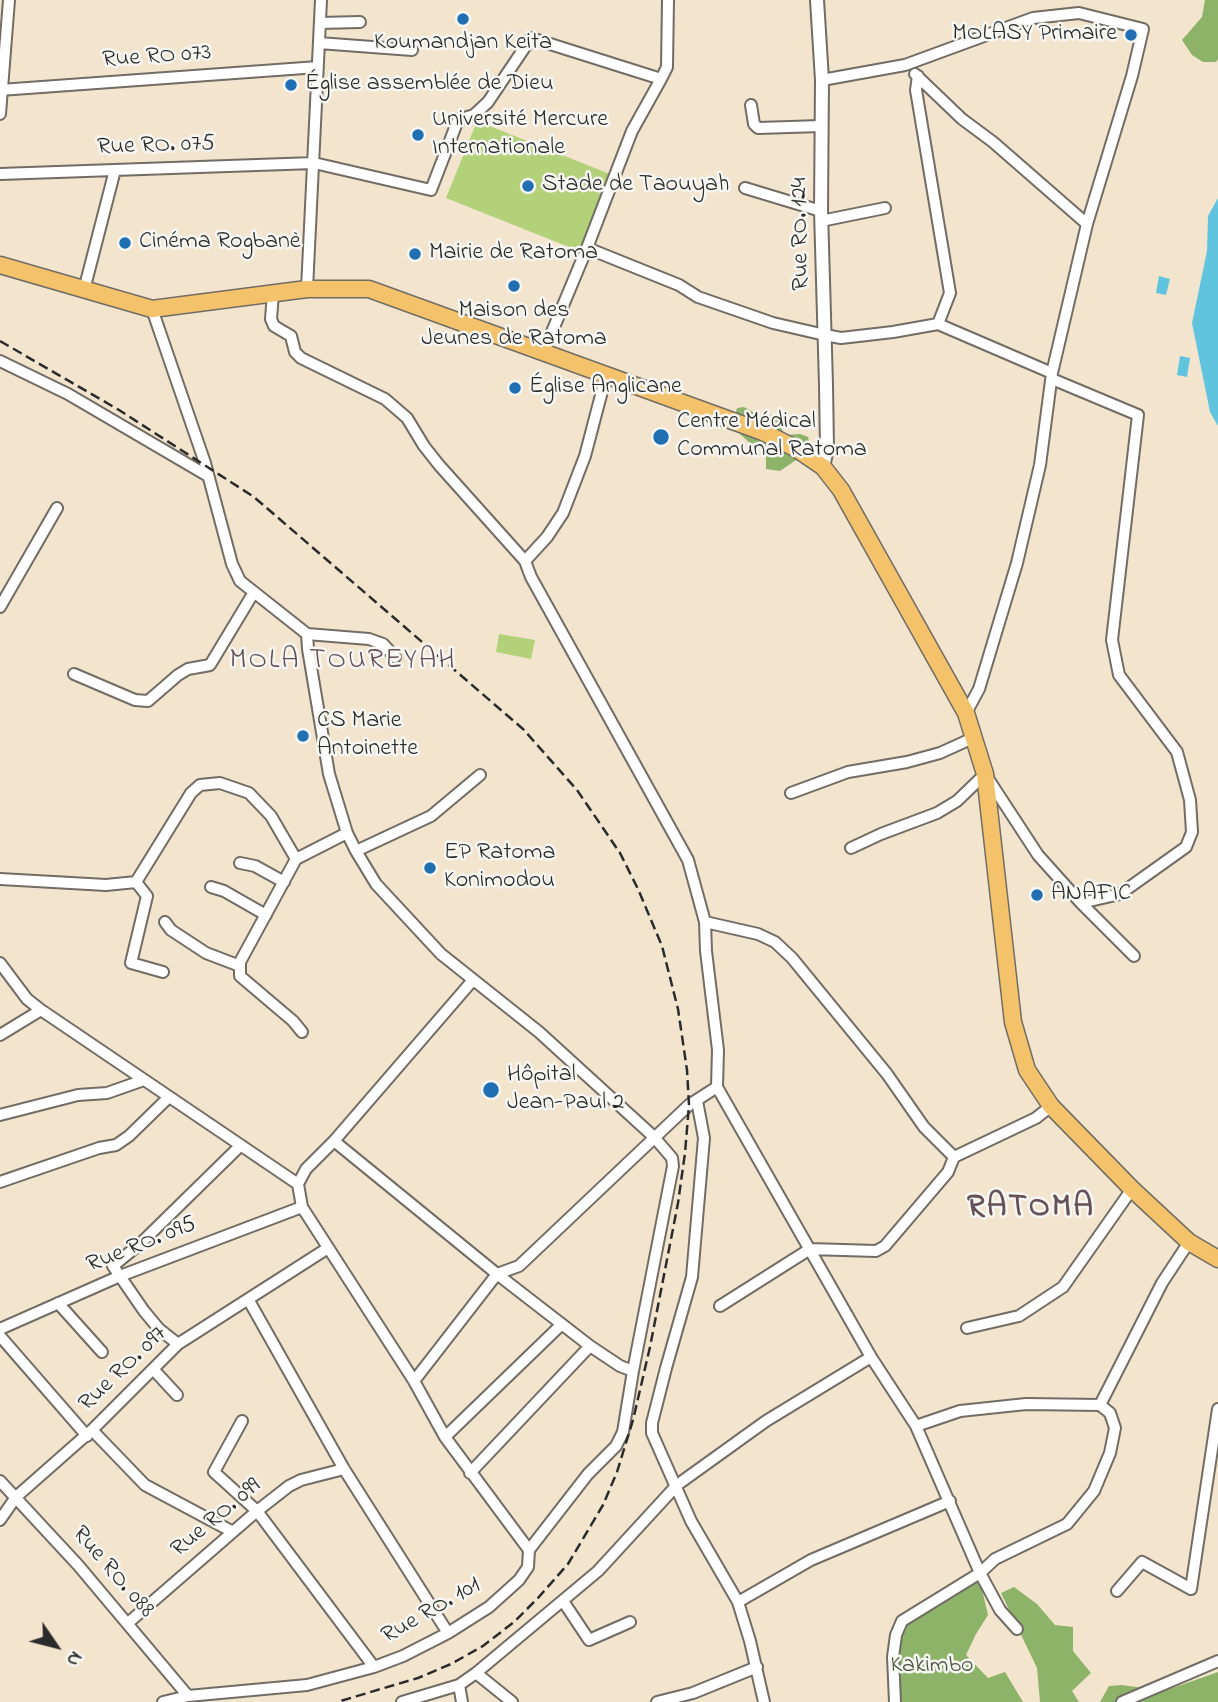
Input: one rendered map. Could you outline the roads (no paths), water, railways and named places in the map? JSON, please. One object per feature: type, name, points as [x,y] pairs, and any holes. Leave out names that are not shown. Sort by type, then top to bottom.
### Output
[{"type":"main road","points":[[0,265],[152,309],[307,289],[369,289],[763,432],[823,467],[841,490],[966,713],[985,774],[1013,1022],[1027,1070],[1051,1107],[1132,1189],[1189,1242],[1218,1259]]},
{"type":"street","points":[[0,114],[9,0]]},
{"type":"street","points":[[307,289],[321,0]]},
{"type":"street","points":[[544,351],[632,131],[667,67],[668,0]]},
{"type":"street","name":"Rue RO. 124","points":[[817,0],[822,80],[821,216],[827,449],[823,467]]},
{"type":"street","points":[[822,80],[905,65],[1033,18],[1079,13],[1143,29],[1132,76],[1087,223],[1052,376],[1040,465],[1017,563],[979,689],[966,713]]},
{"type":"street","points":[[320,23],[360,22]]},
{"type":"street","name":"Rue RO. 075","points":[[0,174],[314,163],[431,190],[458,120],[474,115],[488,102],[531,38],[661,79]]},
{"type":"street","points":[[319,43],[412,50]]},
{"type":"street","points":[[905,65],[961,119],[993,142],[1087,223]]},
{"type":"street","name":"Rue RO 073","points":[[1,90],[318,67]]},
{"type":"street","points":[[918,76],[916,90],[950,293],[938,324]]},
{"type":"street","points":[[751,105],[754,124],[758,128],[821,126]]},
{"type":"street","points":[[83,290],[116,170]]},
{"type":"street","points":[[745,188],[821,216],[885,208]]},
{"type":"street","points":[[587,248],[679,285],[698,297],[774,323],[825,335],[854,336],[938,324],[1138,415],[1112,640],[1119,675],[1177,752],[1190,800],[1192,832],[1186,847],[1120,894],[1082,904]]},
{"type":"street","points":[[273,293],[271,319],[274,326],[291,336],[295,352],[301,358],[385,399],[407,418],[439,465],[525,561],[531,578],[688,860],[705,922],[718,1050],[717,1087],[871,1357],[916,1426],[980,1573],[1000,1610],[1017,1629]]},
{"type":"street","points":[[152,309],[208,476],[232,564],[240,581],[307,634],[369,639],[383,644],[395,657]]},
{"type":"street","points":[[0,361],[68,394],[208,476]]},
{"type":"street","points":[[525,561],[547,537],[563,513],[585,456],[606,376]]},
{"type":"street","points":[[0,607],[57,508]]},
{"type":"street","points":[[74,674],[135,700],[148,701],[188,669],[210,665],[254,592]]},
{"type":"street","name":"Rue RO. 101","points":[[163,1702],[188,1696],[307,1685],[374,1667],[403,1656],[448,1633],[489,1607],[519,1580],[528,1567],[529,1550],[588,1474],[616,1446],[623,1432],[673,1166],[668,1152],[654,1137],[539,1032],[441,954],[376,884],[347,833],[329,774],[307,634]]},
{"type":"street","points":[[791,793],[848,772],[907,762],[940,753],[973,738]]},
{"type":"street","points":[[850,848],[937,813],[957,801],[985,774],[1038,856],[1134,956]]},
{"type":"street","points":[[356,851],[431,816],[480,775]]},
{"type":"street","points":[[136,882],[191,793],[200,785],[220,783],[249,793],[271,816],[296,859]]},
{"type":"street","points":[[302,1032],[293,1021],[240,976],[240,961],[296,859],[347,833]]},
{"type":"street","points":[[240,863],[255,866],[284,882]]},
{"type":"street","points":[[0,879],[106,885],[136,882]]},
{"type":"street","points":[[136,882],[147,896],[131,963],[163,972]]},
{"type":"street","points":[[211,887],[266,915]]},
{"type":"street","points":[[165,922],[171,930],[206,953],[240,966]]},
{"type":"street","points":[[705,922],[758,934],[784,950],[887,1074],[924,1127],[954,1157]]},
{"type":"street","points":[[0,962],[27,999],[41,1010],[298,1184]]},
{"type":"street","points":[[473,980],[334,1141],[306,1169],[298,1184],[302,1207],[414,1381],[445,1437],[529,1550]]},
{"type":"street","points":[[0,1035],[41,1010]]},
{"type":"street","points":[[0,1115],[78,1095],[107,1093],[144,1080]]},
{"type":"street","points":[[414,1381],[497,1274],[519,1266],[654,1137],[717,1087]]},
{"type":"street","points":[[0,1182],[99,1148],[116,1145],[169,1097]]},
{"type":"street","points":[[697,1101],[704,1138],[692,1277],[652,1423],[652,1433],[691,1521],[738,1602],[764,1702]]},
{"type":"street","points":[[720,1306],[810,1249],[876,1251],[885,1246],[948,1172],[954,1157],[1037,1118],[1051,1107]]},
{"type":"street","points":[[334,1141],[590,1346],[620,1366],[633,1371]]},
{"type":"street","points":[[178,1344],[159,1329],[144,1311],[113,1266],[141,1243],[240,1146]]},
{"type":"street","points":[[967,1328],[1019,1316],[1063,1287],[1132,1189]]},
{"type":"street","name":"Rue RO. 095","points":[[0,1329],[120,1276],[302,1207]]},
{"type":"street","points":[[1100,1405],[1162,1283],[1189,1242]]},
{"type":"street","name":"Rue RO. 097","points":[[0,1520],[16,1497],[90,1433],[178,1344],[328,1248]]},
{"type":"street","points":[[248,1299],[344,1469],[448,1633]]},
{"type":"street","points":[[58,1303],[102,1352]]},
{"type":"street","points":[[445,1437],[562,1324]]},
{"type":"street","points":[[0,1336],[90,1433],[145,1485],[233,1532]]},
{"type":"street","points":[[470,1473],[590,1346]]},
{"type":"street","points":[[402,1702],[459,1685],[477,1673],[598,1571],[677,1485],[766,1421],[871,1357]]},
{"type":"street","points":[[153,1369],[177,1395]]},
{"type":"street","points":[[895,1702],[893,1657],[896,1635],[902,1620],[980,1573],[995,1559],[1067,1524],[1094,1490],[1110,1453],[1115,1428],[1110,1413],[1100,1405],[1026,1404],[960,1411],[916,1426]]},
{"type":"street","points":[[1117,1591],[1142,1562],[1191,1589],[1218,1409]]},
{"type":"street","points":[[242,1421],[214,1472],[257,1511],[374,1667]]},
{"type":"street","name":"Rue RO. 099","points":[[128,1623],[289,1486],[301,1480],[344,1469]]},
{"type":"street","name":"Rue RO. 088","points":[[0,1481],[128,1623],[188,1696]]},
{"type":"street","points":[[738,1602],[811,1560],[950,1501]]},
{"type":"street","points":[[563,1601],[589,1640],[630,1622]]},
{"type":"street","points":[[1122,1702],[1218,1661]]},
{"type":"street","points":[[657,1702],[693,1693],[757,1667]]},
{"type":"street","points":[[477,1673],[512,1702]]},
{"type":"street","points":[[459,1685],[462,1702]]},
{"type":"water","points":[[1218,198],[1218,426],[1210,412],[1192,323],[1207,251],[1208,216]]},
{"type":"water","points":[[1159,276],[1170,279],[1166,295],[1156,293]]},
{"type":"water","points":[[1180,356],[1190,358],[1187,377],[1177,375]]},
{"type":"railway","points":[[0,341],[119,410],[254,497],[523,729],[577,790],[620,853],[662,946],[678,1009],[689,1105],[678,1203],[633,1420],[617,1472],[603,1505],[568,1564],[514,1622],[483,1646],[418,1678],[337,1702]]},
{"type":"place","name":"Koumandjan Keita","points":[[463,19]]},
{"type":"place","name":"MOLASY Primaire","points":[[1131,35]]},
{"type":"place","name":"Église assemblée de Dieu","points":[[291,85]]},
{"type":"place","name":"Université Mercure Internationale","points":[[418,135]]},
{"type":"place","name":"Stade de Taouyah","points":[[528,186]]},
{"type":"place","name":"Cinéma Rogbanè","points":[[125,243]]},
{"type":"place","name":"Mairie de Ratoma","points":[[415,254]]},
{"type":"place","name":"Maison des Jeunes de Ratoma","points":[[514,286]]},
{"type":"place","name":"Église Anglicane","points":[[515,388]]},
{"type":"place","name":"Centre Médical Communal Ratoma","points":[[661,437]]},
{"type":"place","name":"CS Marie Antoinette","points":[[303,736]]},
{"type":"place","name":"EP Ratoma Konimodou","points":[[430,868]]},
{"type":"place","name":"ANAFIC","points":[[1037,895]]},
{"type":"place","name":"Hôpital Jean-Paul 2","points":[[491,1090]]},
{"type":"district","name":"MOLA TOUREYAH","points":[[343,662]]},
{"type":"district","name":"RATOMA","points":[[1031,1210]]},
{"type":"park label","name":"Kakimbo","points":[[932,1667]]}]
